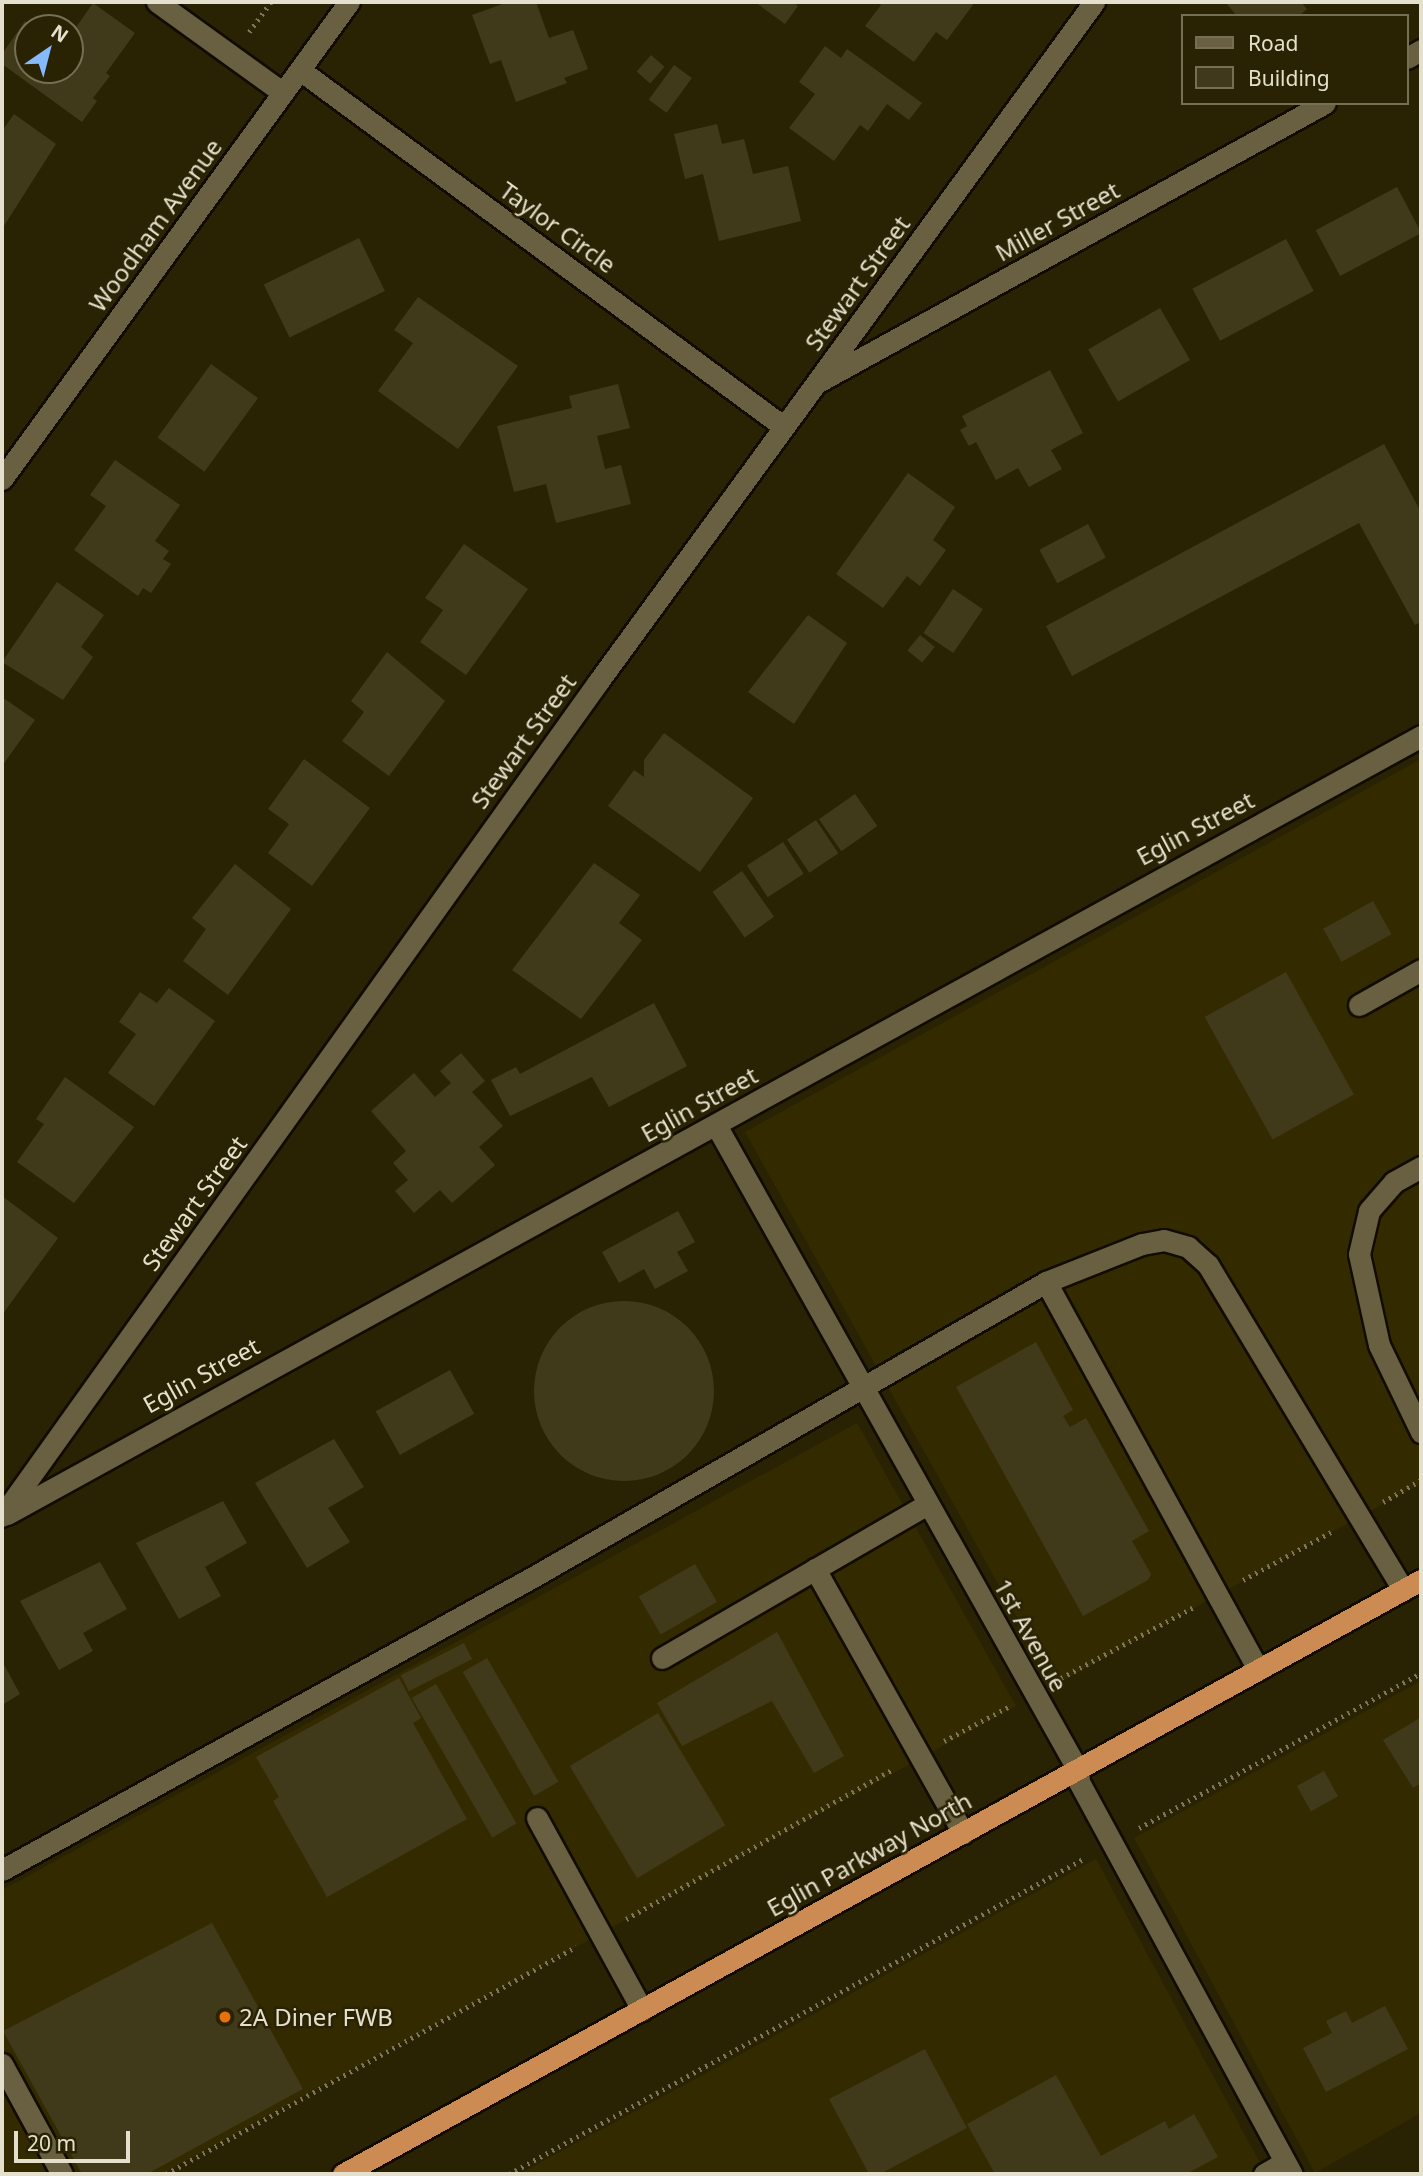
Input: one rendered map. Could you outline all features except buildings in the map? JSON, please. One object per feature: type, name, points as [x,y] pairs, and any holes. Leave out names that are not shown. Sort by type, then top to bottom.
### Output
[{"type":"highway","name":"Eglin Parkway North","points":[[343,2174],[1412,1585]]},
{"type":"street","points":[[157,2],[283,93]]},
{"type":"street","name":"Woodham Avenue","points":[[2,479],[349,2]]},
{"type":"street","name":"Stewart Street","points":[[2,1517],[784,427],[1094,2]]},
{"type":"street","name":"Taylor Circle","points":[[300,70],[784,427]]},
{"type":"street","name":"Miller Street","points":[[816,384],[1321,105]]},
{"type":"street","name":"Eglin Street","points":[[2,1517],[1421,736]]},
{"type":"street","points":[[1359,1005],[1421,970]]},
{"type":"street","name":"1st Avenue","points":[[716,1125],[1078,1770],[1112,1843],[1288,2168]]},
{"type":"street","points":[[1421,1167],[1394,1182],[1369,1211],[1359,1254],[1379,1345],[1421,1432]]},
{"type":"street","points":[[2,1870],[533,1577],[861,1385],[1046,1282],[1142,1244],[1164,1240],[1188,1247],[1208,1265],[1358,1517],[1412,1585]]},
{"type":"street","points":[[1046,1282],[1258,1670]]},
{"type":"street","points":[[662,1658],[928,1504]]},
{"type":"street","points":[[815,1569],[963,1833]]},
{"type":"street","points":[[537,1818],[642,2010]]},
{"type":"street","points":[[2,2064],[62,2174]]},
{"type":"street","points":[[1264,2174],[1288,2168]]},
{"type":"path","points":[[166,2174],[920,1754],[1216,1595],[1421,1480]]},
{"type":"path","points":[[509,2174],[1421,1673]]},
{"type":"shaded area","points":[[1421,759],[1421,1483],[1055,1685],[745,1132]]},
{"type":"shaded area","points":[[857,1423],[1016,1706],[162,2174],[2,2174],[2,1890]]},
{"type":"shaded area","points":[[1421,1681],[1421,2113],[1315,2173],[1134,1838]]},
{"type":"shaded area","points":[[1096,1859],[1266,2174],[519,2174],[736,2057]]},
{"type":"place","name":"2A Diner FWB","points":[[225,2017]]}]
